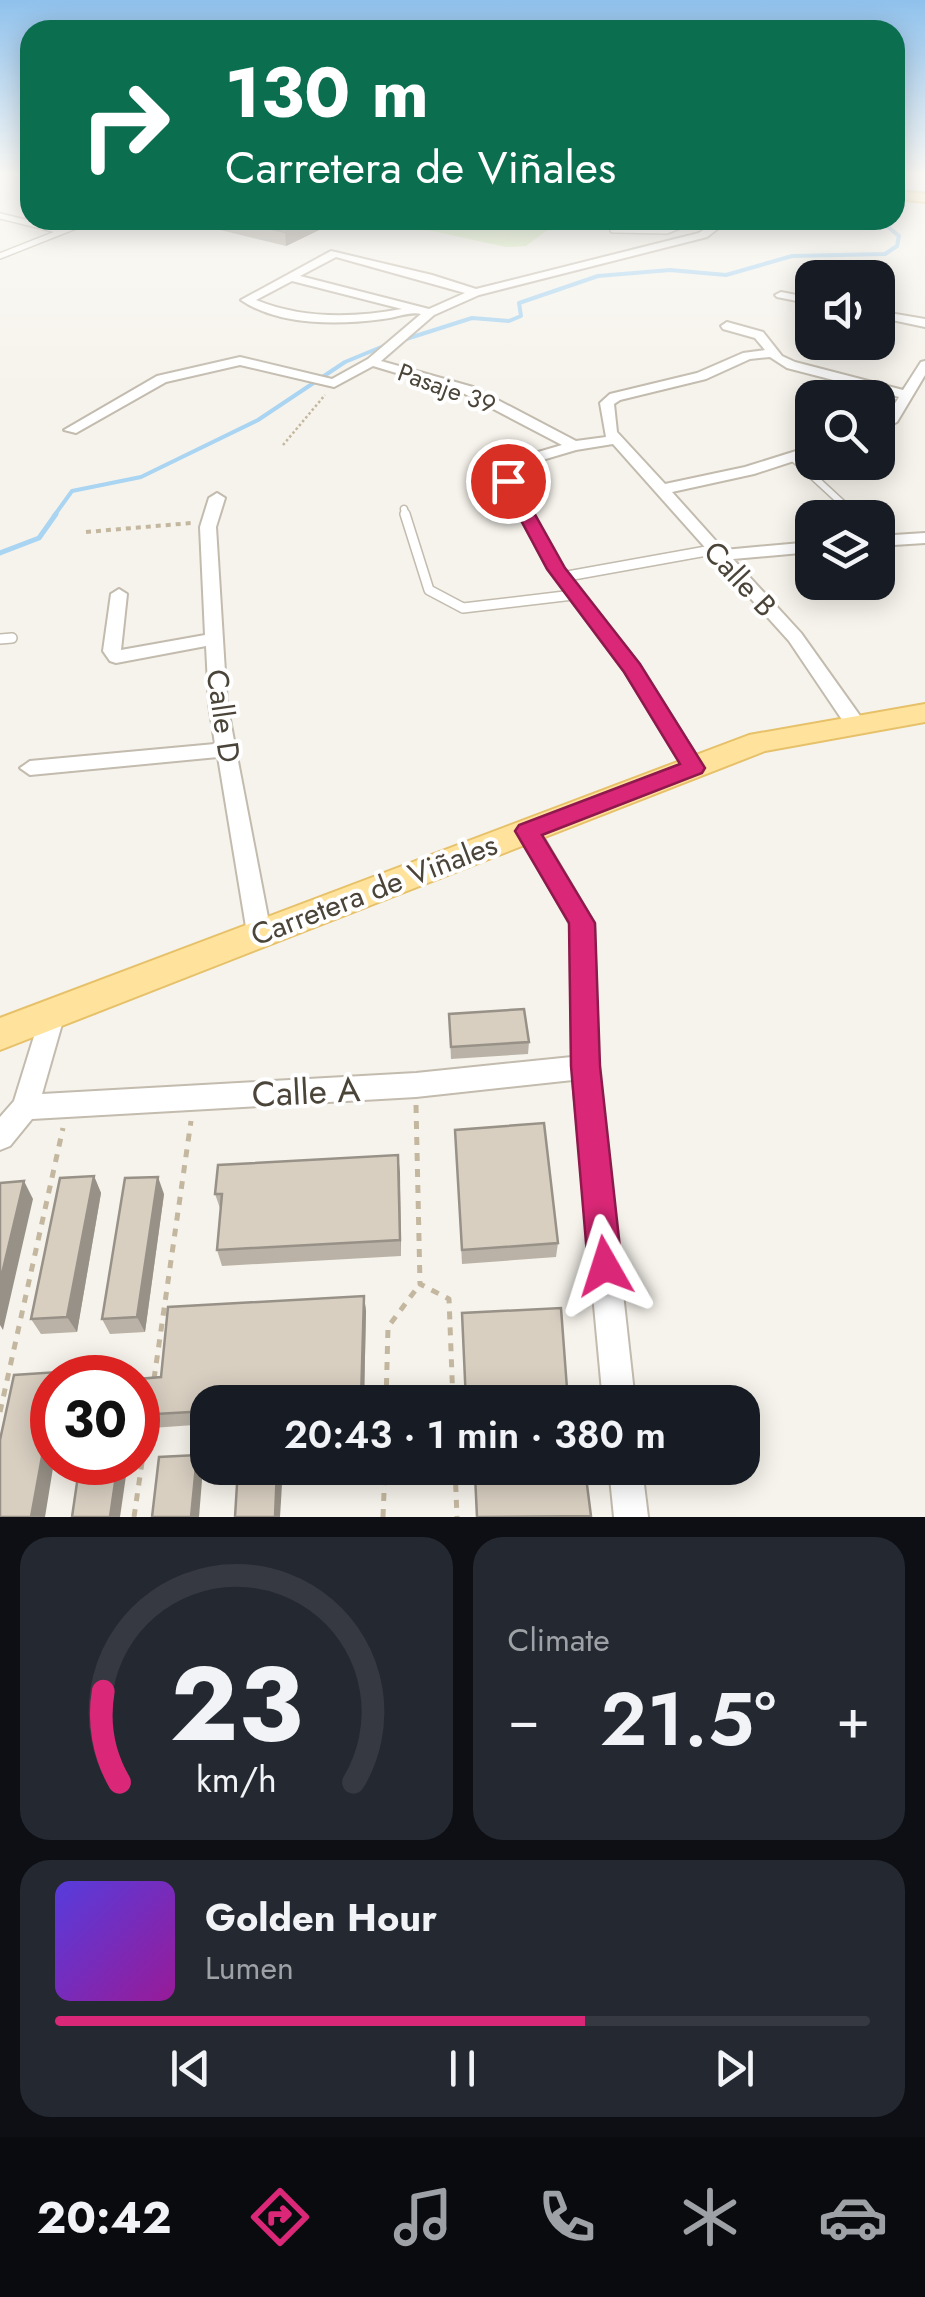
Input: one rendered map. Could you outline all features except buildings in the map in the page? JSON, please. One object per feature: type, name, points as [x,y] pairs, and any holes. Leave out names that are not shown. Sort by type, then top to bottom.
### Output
[{"type":"main road","name":"Carretera de Viñales","points":[[0,1034],[759,742],[925,713]]},
{"type":"street","points":[[71,430],[162,379],[240,361],[334,383],[372,362],[430,313],[475,293],[657,247]]},
{"type":"street","points":[[414,310],[361,318],[290,312],[246,301],[334,254],[428,276],[475,293]]},
{"type":"street","points":[[291,277],[430,313]]},
{"type":"street","points":[[781,294],[795,297]]},
{"type":"street","points":[[895,317],[925,323]]},
{"type":"street","points":[[727,326],[758,335],[773,353],[791,365],[907,395]]},
{"type":"street","points":[[694,768],[633,669],[573,594],[508,481],[516,463],[574,446],[614,440],[607,404],[616,397],[650,391],[747,356],[773,353]]},
{"type":"street","name":"Pasaje 39","points":[[372,362],[468,390],[574,446]]},
{"type":"street","points":[[895,414],[925,364]]},
{"type":"street","name":"Calle B","points":[[614,440],[795,637],[856,725]]},
{"type":"street","points":[[659,490],[795,456]]},
{"type":"street","name":"Calle D","points":[[216,498],[209,522],[218,704],[259,934]]},
{"type":"street","points":[[895,539],[925,538]]},
{"type":"street","points":[[714,552],[795,547]]},
{"type":"street","points":[[119,594],[112,652],[116,657],[214,638]]},
{"type":"street","points":[[30,768],[226,750]]},
{"type":"street","points":[[528,831],[582,923],[585,1066],[617,1385]]},
{"type":"street","points":[[0,1137],[26,1107],[52,1017]]},
{"type":"street","name":"Calle A","points":[[26,1107],[416,1085],[585,1066]]},
{"type":"street","points":[[628,1485],[631,1517]]},
{"type":"lane","points":[[0,256],[24,247]]},
{"type":"lane","points":[[792,457],[839,500]]},
{"type":"lane","points":[[404,510],[428,590],[464,608],[573,594]]},
{"type":"lane","points":[[562,577],[714,552]]},
{"type":"lane","points":[[0,640],[12,638]]},
{"type":"path","points":[[283,444],[334,383]]},
{"type":"path","points":[[86,532],[209,522]]},
{"type":"path","points":[[386,1385],[388,1328],[420,1284],[416,1085]]},
{"type":"path","points":[[157,1355],[194,1098]]},
{"type":"path","points":[[0,1412],[68,1106]]},
{"type":"path","points":[[420,1284],[449,1299],[452,1385]]},
{"type":"path","points":[[134,1517],[139,1485]]},
{"type":"path","points":[[384,1517],[385,1485]]},
{"type":"path","points":[[456,1485],[457,1517]]},
{"type":"waterway","points":[[403,340],[472,318],[509,321],[521,316],[519,303],[598,276],[670,270],[726,275],[792,256],[885,254],[896,247]]},
{"type":"waterway","points":[[54,516],[72,491],[141,477],[258,420],[345,362],[391,343]]},
{"type":"waterway","points":[[0,553],[39,538],[56,514]]},
{"type":"route","points":[[508,481],[556,569],[633,669],[694,768],[528,831],[582,923],[585,1066],[605,1266]]}]
